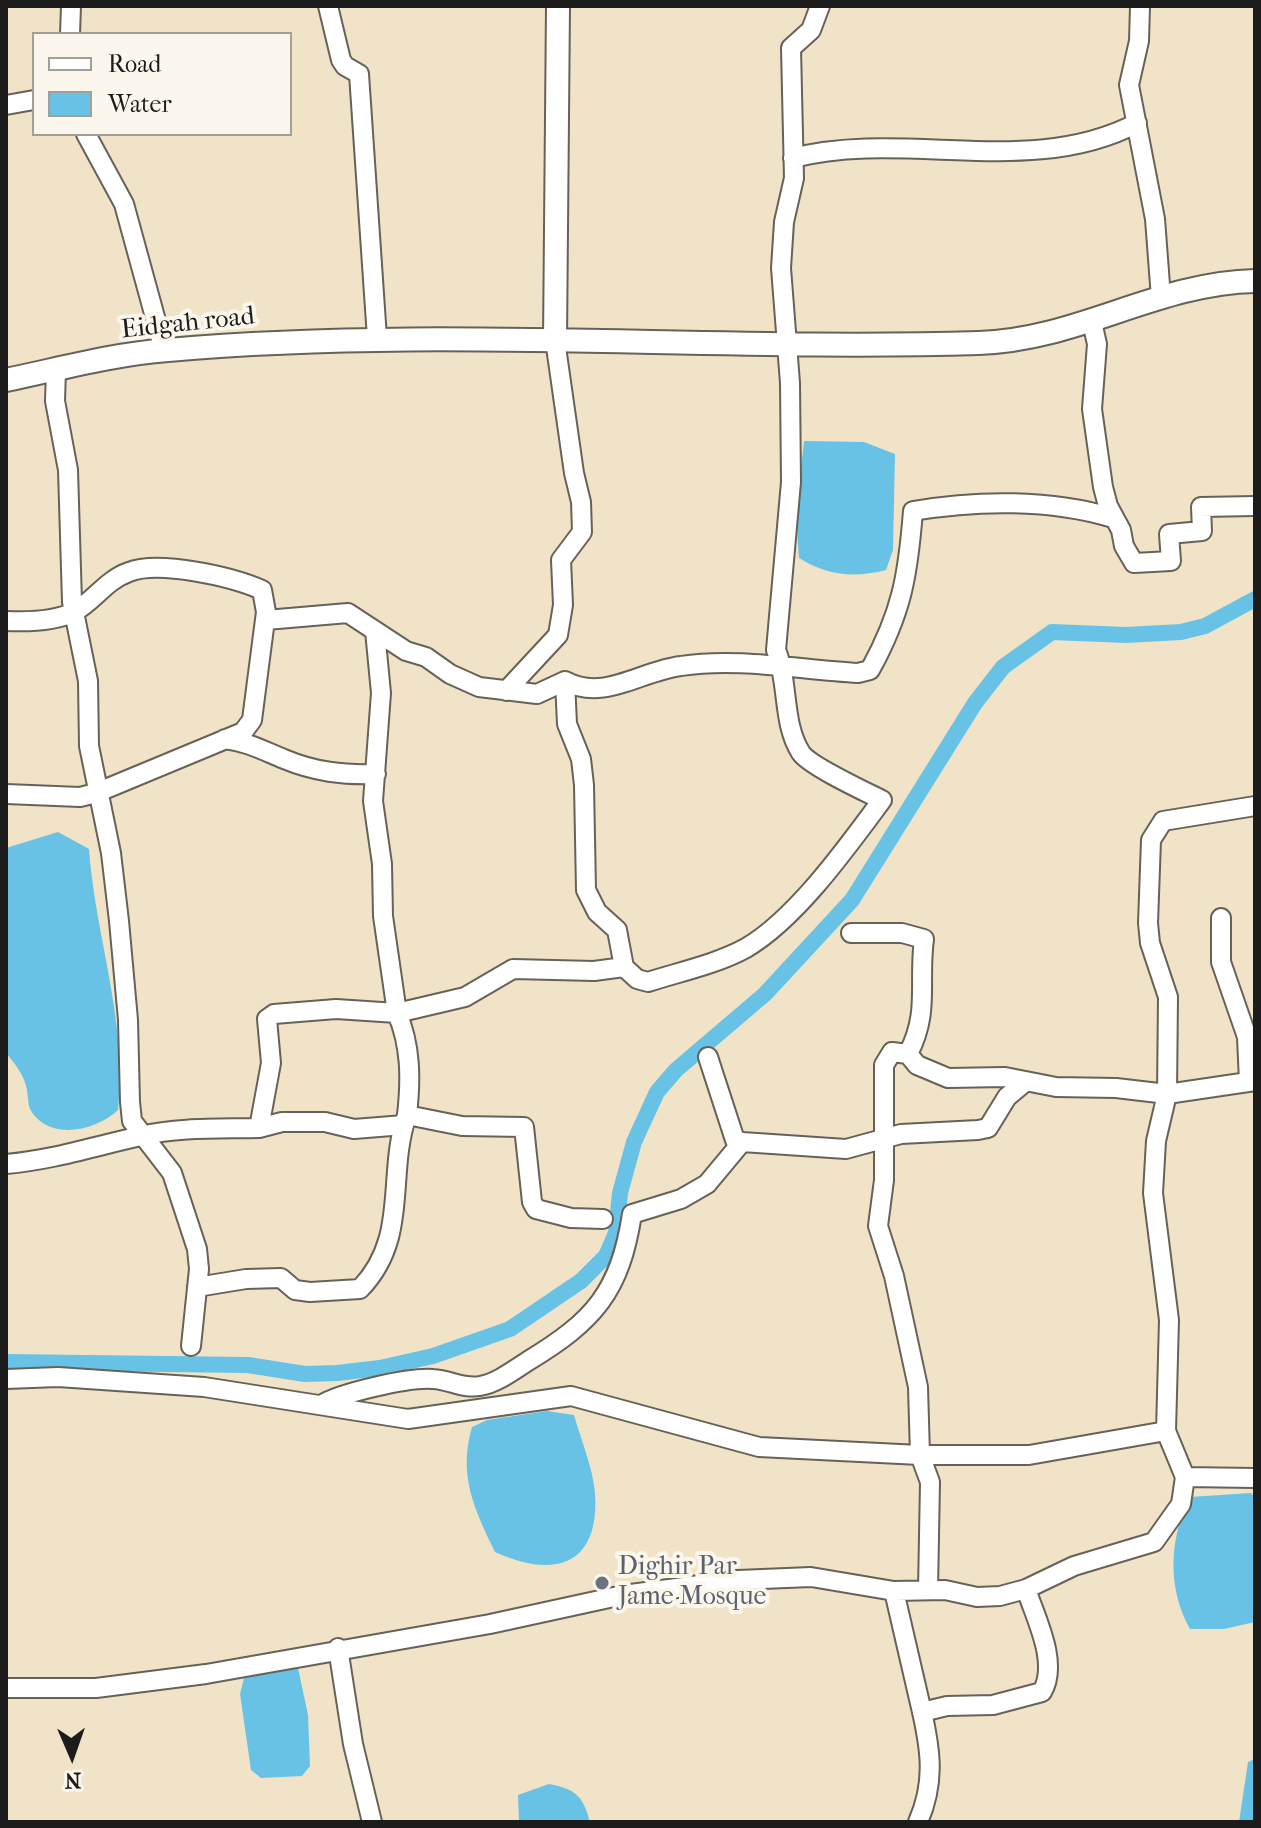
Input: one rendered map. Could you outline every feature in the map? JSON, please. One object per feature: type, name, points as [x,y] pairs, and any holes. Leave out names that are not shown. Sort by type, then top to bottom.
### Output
[{"type":"street","points":[[70,32],[71,6]]},
{"type":"street","points":[[328,6],[341,60],[359,74],[377,338]]},
{"type":"street","points":[[506,691],[558,635],[563,613],[561,560],[582,532],[581,502],[555,340],[558,6]]},
{"type":"street","points":[[565,681],[567,724],[581,759],[584,785],[586,890],[597,912],[617,930],[624,967],[637,979],[648,982],[745,949],[772,930],[823,875],[882,800],[802,755],[793,733],[783,668],[776,650],[791,482],[790,383],[781,268],[784,222],[794,178],[791,48],[811,30],[820,6]]},
{"type":"street","points":[[1140,6],[1139,41],[1129,85],[1155,219],[1161,298]]},
{"type":"street","points":[[6,105],[32,100]]},
{"type":"street","points":[[793,158],[858,149],[1023,149],[1114,135],[1137,123]]},
{"type":"street","points":[[87,136],[124,204],[164,350]]},
{"type":"street","name":"Eidgah road","points":[[6,380],[164,350],[377,338],[785,345],[982,343],[1042,337],[1187,289],[1255,281]]},
{"type":"street","points":[[1092,322],[1097,344],[1093,417],[1103,487],[1113,518],[1134,563],[1171,561],[1169,534],[1202,531],[1201,507],[1255,506]]},
{"type":"street","points":[[56,370],[55,401],[68,470],[74,611],[88,681],[89,746],[96,793],[111,853],[119,921],[128,1020],[131,1112],[141,1135],[172,1173],[197,1249],[191,1346]]},
{"type":"street","points":[[565,681],[577,687],[610,690],[653,670],[684,665],[858,673],[870,670],[893,623],[907,578],[912,552],[913,511],[974,505],[1058,506],[1113,518]]},
{"type":"street","points":[[6,621],[34,620],[74,611],[108,582],[132,570],[156,569],[237,578],[262,590],[266,620],[252,720],[243,732],[96,793],[80,797],[6,794]]},
{"type":"street","points":[[266,620],[348,613],[406,651],[426,657],[450,674],[479,687],[537,694],[565,681]]},
{"type":"street","points":[[197,1287],[246,1279],[281,1278],[295,1290],[360,1289],[380,1267],[388,1249],[395,1209],[398,1140],[405,1120],[410,1068],[406,1035],[397,1013],[383,916],[382,864],[373,801],[381,693],[375,631]]},
{"type":"street","points":[[225,739],[243,741],[284,759],[337,775],[376,774]]},
{"type":"street","points":[[6,1688],[96,1688],[206,1674],[688,1585],[811,1577],[894,1591],[928,1590],[977,1597],[1026,1589],[1067,1568],[1154,1542],[1181,1504],[1185,1477],[1166,1431],[1169,1320],[1153,1193],[1156,1141],[1167,1094],[1168,997],[1150,943],[1151,840],[1163,821],[1255,806]]},
{"type":"street","points":[[928,1590],[930,1482],[920,1455],[918,1387],[894,1276],[878,1226],[884,1180],[884,1065],[892,1052],[908,1054],[917,1065],[948,1078],[1005,1077],[1025,1082],[1167,1094],[1252,1081],[1247,1037],[1221,962],[1221,918]]},
{"type":"street","points":[[851,933],[902,933],[924,939],[921,983],[923,1016],[908,1054]]},
{"type":"street","points":[[259,1128],[271,1063],[267,1019],[274,1014],[336,1009],[397,1013],[465,997],[513,969],[594,971],[624,967]]},
{"type":"street","points":[[708,1057],[735,1140],[742,1142],[846,1149],[901,1134],[988,1128],[1007,1097],[1025,1082]]},
{"type":"street","points":[[6,1164],[61,1157],[141,1135],[259,1128],[282,1122],[325,1122],[354,1129],[405,1120],[462,1126],[524,1127],[532,1202],[536,1209],[571,1218],[603,1219]]},
{"type":"street","points":[[321,1405],[337,1395],[431,1379],[465,1388],[484,1386],[578,1330],[599,1307],[613,1283],[632,1214],[681,1199],[707,1184],[742,1142]]},
{"type":"street","points":[[6,1379],[58,1377],[204,1387],[408,1419],[571,1396],[759,1447],[920,1455],[1029,1455],[1166,1431]]},
{"type":"street","points":[[1185,1477],[1255,1478]]},
{"type":"street","points":[[922,1712],[947,1706],[993,1705],[1042,1692],[1047,1684],[1047,1652],[1026,1589]]},
{"type":"street","points":[[894,1591],[932,1756],[931,1780],[918,1822]]},
{"type":"street","points":[[338,1648],[353,1744],[372,1822]]},
{"type":"water","points":[[804,441],[864,442],[895,454],[893,550],[886,570],[841,574],[820,569],[799,558],[796,514]]},
{"type":"water","points":[[58,832],[89,849],[119,1044],[118,1110],[98,1123],[72,1130],[48,1126],[38,1119],[30,1109],[22,1075],[6,1053],[6,848]]},
{"type":"water","points":[[547,1411],[574,1415],[594,1483],[595,1518],[590,1537],[581,1551],[569,1560],[536,1564],[495,1552],[470,1491],[468,1444],[472,1427],[487,1420]]},
{"type":"water","points":[[1251,1493],[1255,1498],[1255,1622],[1224,1629],[1190,1629],[1177,1597],[1174,1563],[1178,1530],[1190,1497]]},
{"type":"water","points":[[298,1668],[308,1715],[310,1766],[302,1776],[261,1778],[251,1770],[240,1694],[244,1678]]},
{"type":"water","points":[[1255,1759],[1255,1822],[1239,1822],[1248,1762]]},
{"type":"water","points":[[549,1784],[566,1788],[577,1795],[590,1822],[519,1822],[518,1795]]},
{"type":"waterway","points":[[6,1362],[248,1365],[305,1374],[337,1373],[380,1368],[433,1356],[510,1329],[581,1281],[606,1256],[616,1233],[620,1193],[634,1142],[657,1092],[676,1070],[765,994],[852,900],[975,703],[1003,667],[1052,632],[1126,635],[1181,632],[1205,626],[1255,599]]},
{"type":"place","name":"Dighir Par Jame Mosque","points":[[602,1583]]}]
